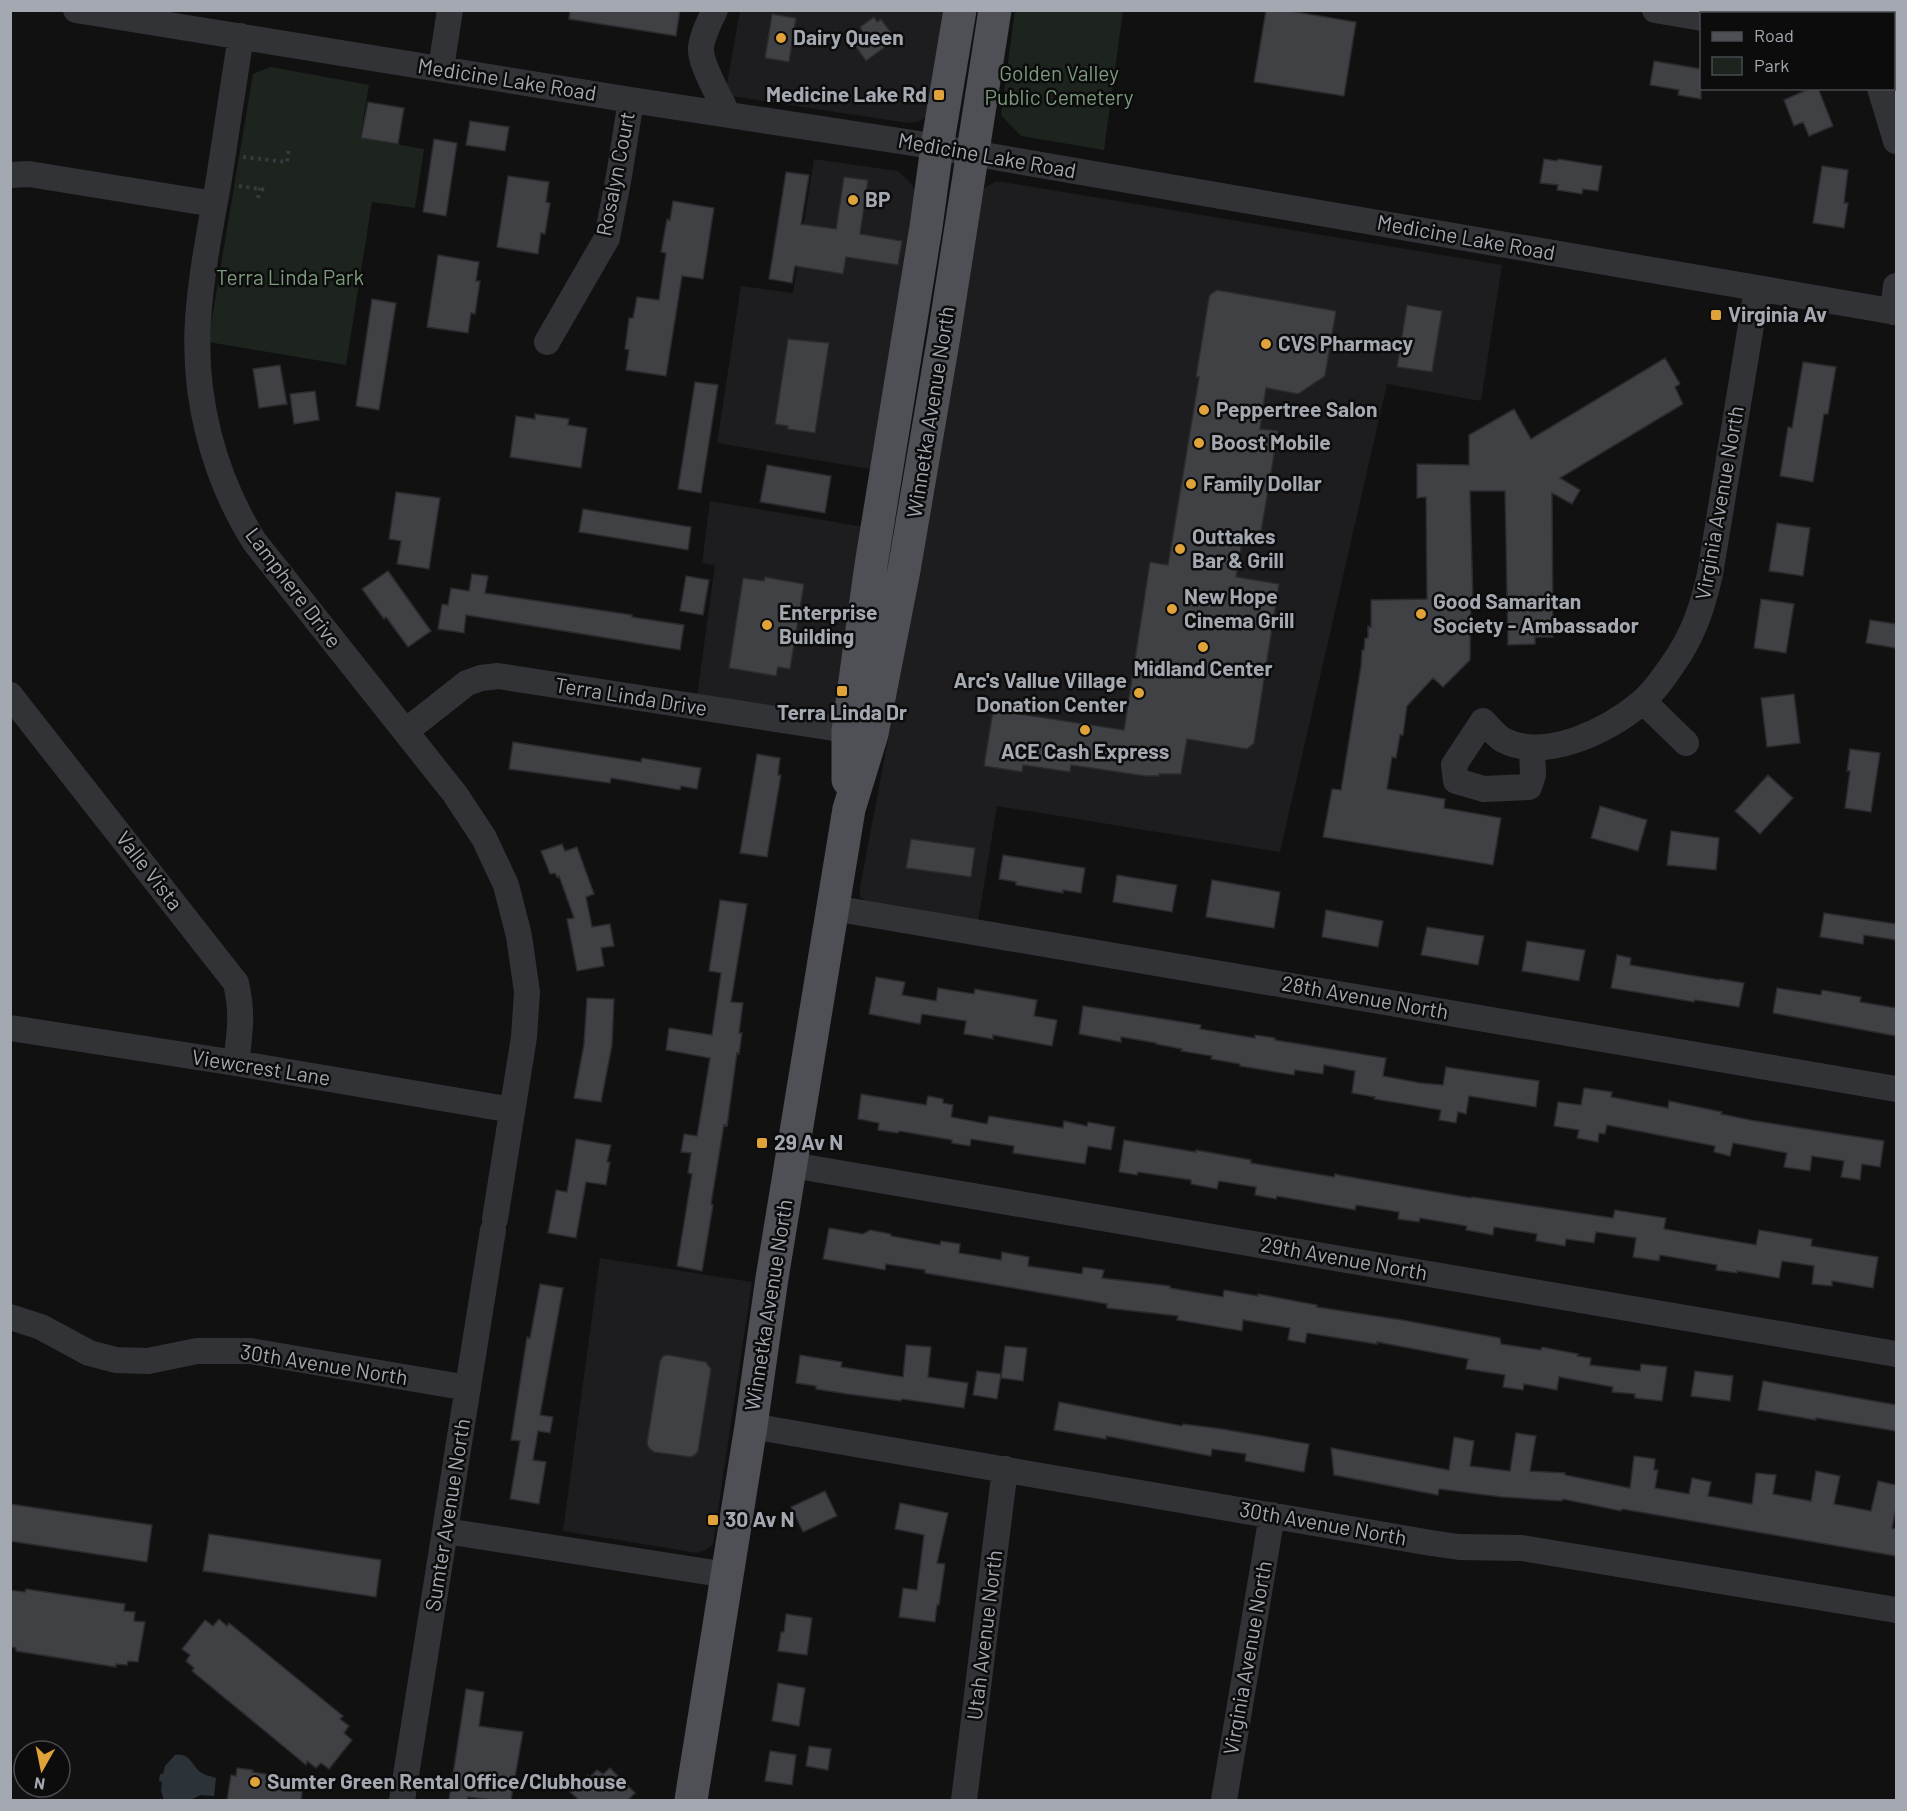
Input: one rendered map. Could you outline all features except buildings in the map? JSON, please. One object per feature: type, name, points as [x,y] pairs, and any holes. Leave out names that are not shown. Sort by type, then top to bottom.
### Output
[{"type":"main road","name":"Winnetka Avenue North","points":[[691,1800],[751,1426],[772,1278],[849,809],[860,733],[871,565],[960,10]]},
{"type":"main road","name":"Winnetka Avenue North","points":[[860,733],[904,570],[995,10]]},
{"type":"street","name":"Medicine Lake Road","points":[[76,10],[937,147],[1895,312]]},
{"type":"street","points":[[441,69],[450,10]]},
{"type":"street","points":[[715,10],[703,38],[702,60],[727,113]]},
{"type":"street","points":[[1655,10],[1700,18]]},
{"type":"street","name":"Lamphere Drive","points":[[241,36],[200,300],[199,387],[208,434],[223,481],[254,541],[406,731]]},
{"type":"street","points":[[1881,90],[1896,141]]},
{"type":"street","name":"Rosalyn Court","points":[[547,342],[607,238],[631,100]]},
{"type":"street","points":[[10,175],[29,174],[216,194]]},
{"type":"street","points":[[1895,312],[1896,286]]},
{"type":"street","name":"Virginia Avenue North","points":[[1532,749],[1533,775],[1529,786],[1484,789],[1456,782],[1454,765],[1484,721],[1502,740],[1532,749],[1556,746],[1607,725],[1643,701],[1680,654],[1700,614],[1710,574],[1757,289]]},
{"type":"street","name":"Terra Linda Drive","points":[[406,731],[467,683],[498,676],[860,733]]},
{"type":"street","name":"Valle Vista","points":[[10,695],[236,983],[241,1005],[236,1063]]},
{"type":"street","points":[[1643,701],[1686,743]]},
{"type":"street","name":"Sumter Avenue North","points":[[402,1800],[524,1037],[526,992],[519,936],[506,885],[484,838],[455,794],[406,731]]},
{"type":"street","name":"28th Avenue North","points":[[833,908],[1896,1089]]},
{"type":"street","name":"Viewcrest Lane","points":[[10,1028],[236,1063],[512,1110]]},
{"type":"street","name":"29th Avenue North","points":[[792,1165],[1896,1354]]},
{"type":"street","name":"30th Avenue North","points":[[10,1317],[41,1328],[89,1353],[116,1360],[148,1361],[197,1351],[250,1351],[468,1388]]},
{"type":"street","name":"30th Avenue North","points":[[751,1426],[1460,1547],[1532,1549],[1896,1610]]},
{"type":"street","name":"Utah Avenue North","points":[[964,1800],[1005,1469]]},
{"type":"street","name":"Virginia Avenue North","points":[[1224,1800],[1272,1515]]},
{"type":"street","points":[[446,1531],[727,1575]]},
{"type":"path","points":[[238,156],[287,162],[289,148]]},
{"type":"path","points":[[216,194],[260,188],[268,190]]},
{"type":"path","points":[[258,198],[260,188]]},
{"type":"shaded area","points":[[740,11],[949,11],[928,115],[918,122],[908,123],[725,95]]},
{"type":"shaded area","points":[[814,159],[898,171],[908,180],[917,196],[876,470],[717,443],[741,286],[793,293]]},
{"type":"shaded area","points":[[997,181],[1502,265],[1481,401],[1387,384],[1280,852],[997,806],[978,922],[868,902],[860,897],[860,887],[906,645],[978,198],[984,188]]},
{"type":"shaded area","points":[[710,501],[864,527],[834,714],[826,715],[697,696],[715,565],[702,563]]},
{"type":"shaded area","points":[[600,1258],[752,1282],[713,1544],[706,1550],[697,1553],[563,1531]]},
{"type":"shaded area","points":[[175,1755],[186,1756],[200,1772],[216,1778],[214,1796],[201,1795],[190,1800],[164,1800],[161,1791],[162,1782],[159,1781],[160,1774],[163,1774],[165,1766]]},
{"type":"green space","name":"Golden Valley Public Cemetery","points":[[1015,10],[1123,11],[1104,150],[1021,136],[1001,115]]},
{"type":"green space","name":"Terra Linda Park","points":[[271,67],[369,85],[360,138],[424,149],[415,208],[372,202],[346,365],[208,342],[253,74]]},
{"type":"place","name":"Dairy Queen","points":[[781,38]]},
{"type":"place","name":"Medicine Lake Rd","points":[[939,95]]},
{"type":"place","name":"BP","points":[[853,200]]},
{"type":"place","name":"Virginia Av","points":[[1716,315]]},
{"type":"place","name":"CVS Pharmacy","points":[[1266,344]]},
{"type":"place","name":"Peppertree Salon","points":[[1204,410]]},
{"type":"place","name":"Boost Mobile","points":[[1199,443]]},
{"type":"place","name":"Family Dollar","points":[[1191,484]]},
{"type":"place","name":"Outtakes Bar & Grill","points":[[1180,549]]},
{"type":"place","name":"New Hope Cinema Grill","points":[[1172,609]]},
{"type":"place","name":"Good Samaritan Society - Ambassador","points":[[1421,614]]},
{"type":"place","name":"Enterprise Building","points":[[767,625]]},
{"type":"place","name":"Midland Center","points":[[1203,647]]},
{"type":"place","name":"Terra Linda Dr","points":[[842,691]]},
{"type":"place","name":"Arc's Vallue Village Donation Center","points":[[1139,693]]},
{"type":"place","name":"ACE Cash Express","points":[[1085,730]]},
{"type":"place","name":"29 Av N","points":[[762,1143]]},
{"type":"place","name":"30 Av N","points":[[713,1520]]},
{"type":"place","name":"Sumter Green Rental Office/Clubhouse","points":[[255,1782]]}]
